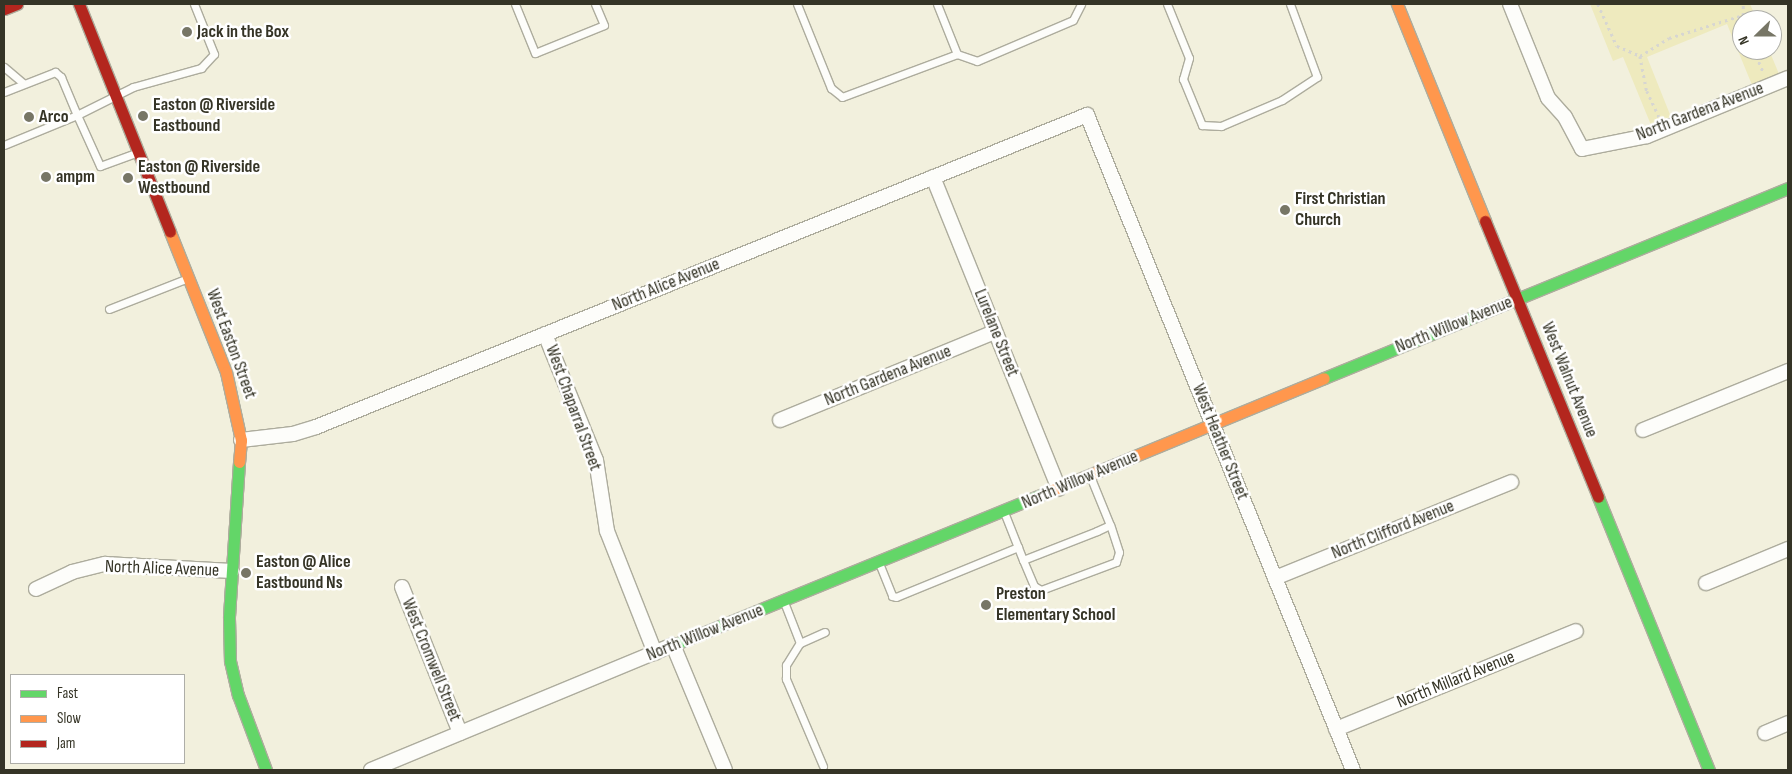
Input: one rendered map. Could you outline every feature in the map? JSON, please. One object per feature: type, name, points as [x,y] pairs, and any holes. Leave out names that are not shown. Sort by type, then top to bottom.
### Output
[{"type":"street","points":[[4,9],[17,4]]},
{"type":"street","name":"West Easton Street","points":[[79,4],[231,388],[241,440],[232,571],[230,661],[238,696],[266,770]]},
{"type":"street","name":"West Walnut Avenue","points":[[1397,4],[1709,770]]},
{"type":"street","name":"North Gardena Avenue","points":[[1510,4],[1548,98],[1565,117],[1582,149],[1648,136],[1666,130],[1788,78]]},
{"type":"street","name":"North Alice Avenue","points":[[241,440],[292,434],[316,427],[1087,115]]},
{"type":"street","name":"West Heather Street","points":[[1087,115],[1353,770]]},
{"type":"street","name":"Lurelane Street","points":[[932,177],[1059,489]]},
{"type":"street","name":"North Willow Avenue","points":[[372,770],[674,645],[1004,512],[1213,424],[1788,188]]},
{"type":"street","name":"North Gardena Avenue","points":[[780,420],[995,332]]},
{"type":"street","name":"West Chaparral Street","points":[[545,334],[596,460],[607,531],[655,653]]},
{"type":"street","points":[[1643,430],[1788,371]]},
{"type":"street","name":"North Clifford Avenue","points":[[1275,578],[1511,482]]},
{"type":"street","points":[[1706,583],[1788,549]]},
{"type":"street","name":"North Alice Avenue","points":[[36,589],[72,572],[105,564],[232,571]]},
{"type":"street","name":"West Cromwell Street","points":[[402,587],[460,733]]},
{"type":"street","name":"North Millard Avenue","points":[[1336,729],[1576,631]]},
{"type":"street","points":[[674,645],[725,770]]},
{"type":"street","points":[[1765,732],[1788,723]]},
{"type":"lane","points":[[4,145],[77,115],[115,94],[158,78],[169,79],[201,68],[214,54],[194,4]]},
{"type":"lane","points":[[515,4],[536,53],[604,25],[595,4]]},
{"type":"lane","points":[[796,4],[831,88],[842,97],[957,54],[977,61],[1073,20],[1082,4]]},
{"type":"lane","points":[[937,4],[957,54]]},
{"type":"lane","points":[[1167,4],[1189,58],[1183,79],[1202,125],[1221,126],[1282,100],[1317,77],[1290,4]]},
{"type":"lane","points":[[4,67],[23,83]]},
{"type":"lane","points":[[4,92],[55,72],[61,77],[100,166],[138,152]]},
{"type":"lane","points":[[109,309],[188,278]]},
{"type":"lane","points":[[1004,512],[1034,586],[1041,590],[1116,562],[1119,552],[1090,476]]},
{"type":"lane","points":[[1023,560],[1110,525]]},
{"type":"lane","points":[[878,562],[892,596],[899,597],[1018,547]]},
{"type":"lane","points":[[784,601],[800,643]]},
{"type":"lane","points":[[823,766],[786,679],[786,665],[800,643],[825,632]]},
{"type":"path","points":[[1598,4],[1617,46],[1640,56]]},
{"type":"path","points":[[1640,56],[1669,38],[1732,18]]},
{"type":"path","points":[[1640,56],[1646,91],[1666,130]]},
{"type":"path","points":[[1758,60],[1770,86]]},
{"type":"shaded area","points":[[1590,4],[1750,4],[1753,10],[1732,10],[1732,36],[1727,24],[1647,57],[1671,117],[1651,125],[1623,57],[1613,61]]},
{"type":"shaded area","points":[[1742,60],[1773,60],[1779,74],[1752,85]]},
{"type":"traffic: fast","points":[[1324,378],[1788,188]]},
{"type":"traffic: fast","points":[[239,462],[229,618],[230,661],[238,695],[266,770]]},
{"type":"traffic: fast","points":[[673,645],[1050,491]]},
{"type":"traffic: fast","points":[[1598,497],[1709,770]]},
{"type":"traffic: slow","points":[[1397,4],[1485,221]]},
{"type":"traffic: slow","points":[[170,232],[226,372],[241,440],[239,462]]},
{"type":"traffic: slow","points":[[1050,491],[1324,378]]},
{"type":"traffic: jam","points":[[4,9],[17,4]]},
{"type":"traffic: jam","points":[[79,4],[170,232]]},
{"type":"traffic: jam","points":[[1485,221],[1598,497]]},
{"type":"place","name":"Jack in the Box","points":[[187,32]]},
{"type":"place","name":"Easton @ Riverside Eastbound","points":[[143,116]]},
{"type":"place","name":"Arco","points":[[29,117]]},
{"type":"place","name":"ampm","points":[[46,177]]},
{"type":"place","name":"Easton @ Riverside Westbound","points":[[128,178]]},
{"type":"place","name":"First Christian Church","points":[[1285,210]]},
{"type":"place","name":"Easton @ Alice Eastbound Ns","points":[[246,573]]},
{"type":"place","name":"Preston Elementary School","points":[[986,605]]}]
